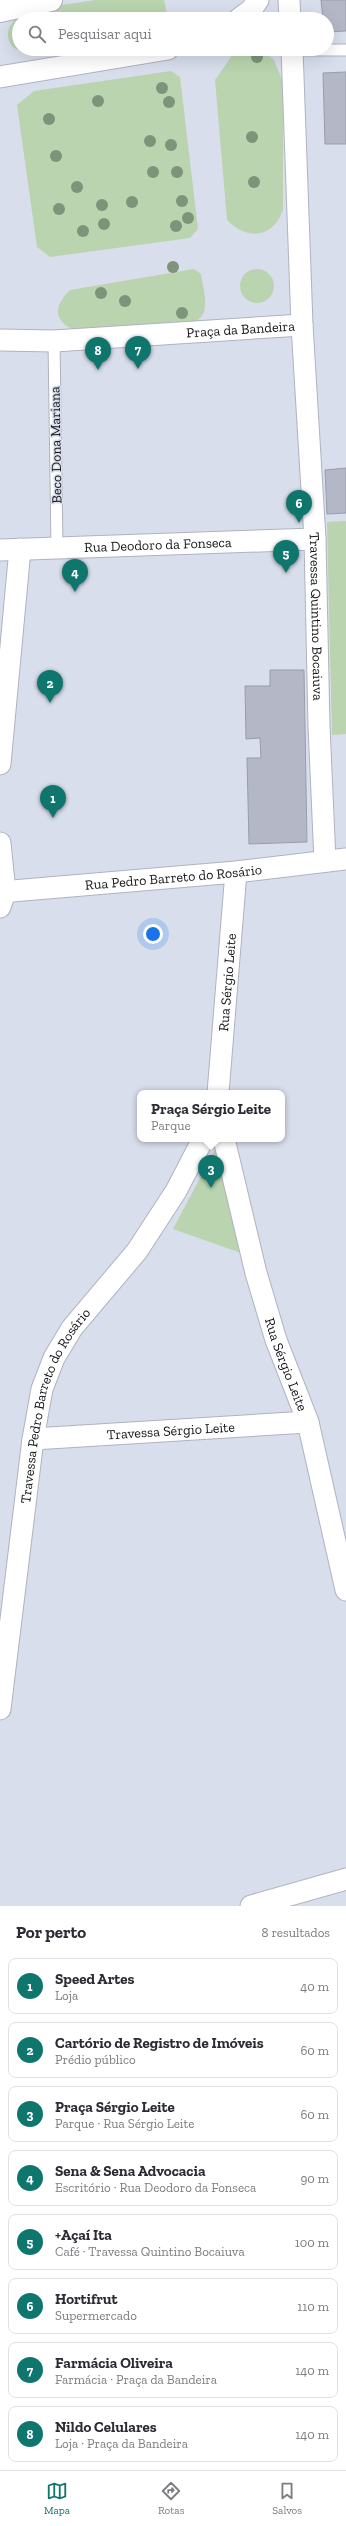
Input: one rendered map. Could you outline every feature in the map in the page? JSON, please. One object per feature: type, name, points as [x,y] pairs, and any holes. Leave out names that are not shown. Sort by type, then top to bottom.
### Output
[{"type":"main road","points":[[0,10],[51,0]]},
{"type":"street","points":[[248,12],[258,0]]},
{"type":"street","points":[[289,0],[290,12]]},
{"type":"street","points":[[0,77],[126,56]]},
{"type":"street","name":"Praça da Bandeira","points":[[0,340],[54,341],[302,325],[292,56]]},
{"type":"street","name":"Travessa Quintino Bocaiuva","points":[[302,325],[315,539],[319,726],[325,861]]},
{"type":"street","name":"Rua Deodoro da Fonseca","points":[[10,550],[315,539]]},
{"type":"street","points":[[0,764],[10,550]]},
{"type":"street","points":[[0,843],[2,897]]},
{"type":"street","name":"Rua Pedro Barreto do Rosário","points":[[2,897],[346,859]]},
{"type":"street","name":"Rua Sérgio Leite","points":[[218,1090],[236,872]]},
{"type":"street","name":"Travessa Pedro Barreto do Rosário","points":[[0,1708],[33,1439],[42,1389],[54,1358],[72,1328],[136,1251],[176,1190],[201,1142]]},
{"type":"street","name":"Rua Sérgio Leite","points":[[225,1142],[256,1274],[276,1340],[308,1422],[346,1590]]},
{"type":"street","name":"Travessa Sérgio Leite","points":[[33,1439],[308,1422]]},
{"type":"street","points":[[251,1906],[346,1879]]},
{"type":"lane","points":[[334,50],[346,50]]},
{"type":"lane","name":"Beco Dona Mariana","points":[[54,341],[57,548]]},
{"type":"green space","points":[[94,0],[164,0],[167,12],[32,12]]},
{"type":"green space","points":[[12,23],[12,45],[8,35]]},
{"type":"green space","points":[[232,56],[269,56],[274,60],[283,82],[283,210],[279,219],[266,231],[251,233],[243,231],[235,227],[227,220],[215,80]]},
{"type":"green space","points":[[171,71],[180,77],[198,229],[190,238],[50,257],[37,247],[17,105],[34,91]]},
{"type":"green space","points":[[194,269],[201,274],[205,293],[204,312],[196,321],[77,331],[63,323],[58,313],[58,308],[64,296],[70,290]]},
{"type":"green space","points":[[257,269],[269,274],[274,286],[269,298],[257,303],[245,298],[240,286],[245,274]]},
{"type":"green space","points":[[346,521],[346,734],[332,735],[327,522]]},
{"type":"green space","points":[[217,1146],[241,1253],[173,1229]]},
{"type":"building","points":[[321,0],[346,0],[346,31],[334,32],[334,12],[322,12]]},
{"type":"building","points":[[346,72],[346,144],[325,144],[323,73]]},
{"type":"building","points":[[346,468],[346,513],[327,514],[325,470]]},
{"type":"building","points":[[270,670],[304,670],[307,842],[249,844],[247,758],[261,758],[260,738],[246,739],[245,686],[270,686]]},
{"type":"place","name":"Farmácia Oliveira","points":[[138,369]]},
{"type":"place","name":"Nildo Celulares","points":[[98,370]]},
{"type":"place","name":"Hortifrut","points":[[299,523]]},
{"type":"place","name":"+Açaí Ita","points":[[286,573]]},
{"type":"place","name":"Sena & Sena Advocacia","points":[[75,592]]},
{"type":"place","name":"Cartório de Registro de Imóveis","points":[[50,703]]},
{"type":"place","name":"Speed Artes","points":[[53,818]]},
{"type":"place","name":"Praça Sérgio Leite","points":[[211,1188]]}]
